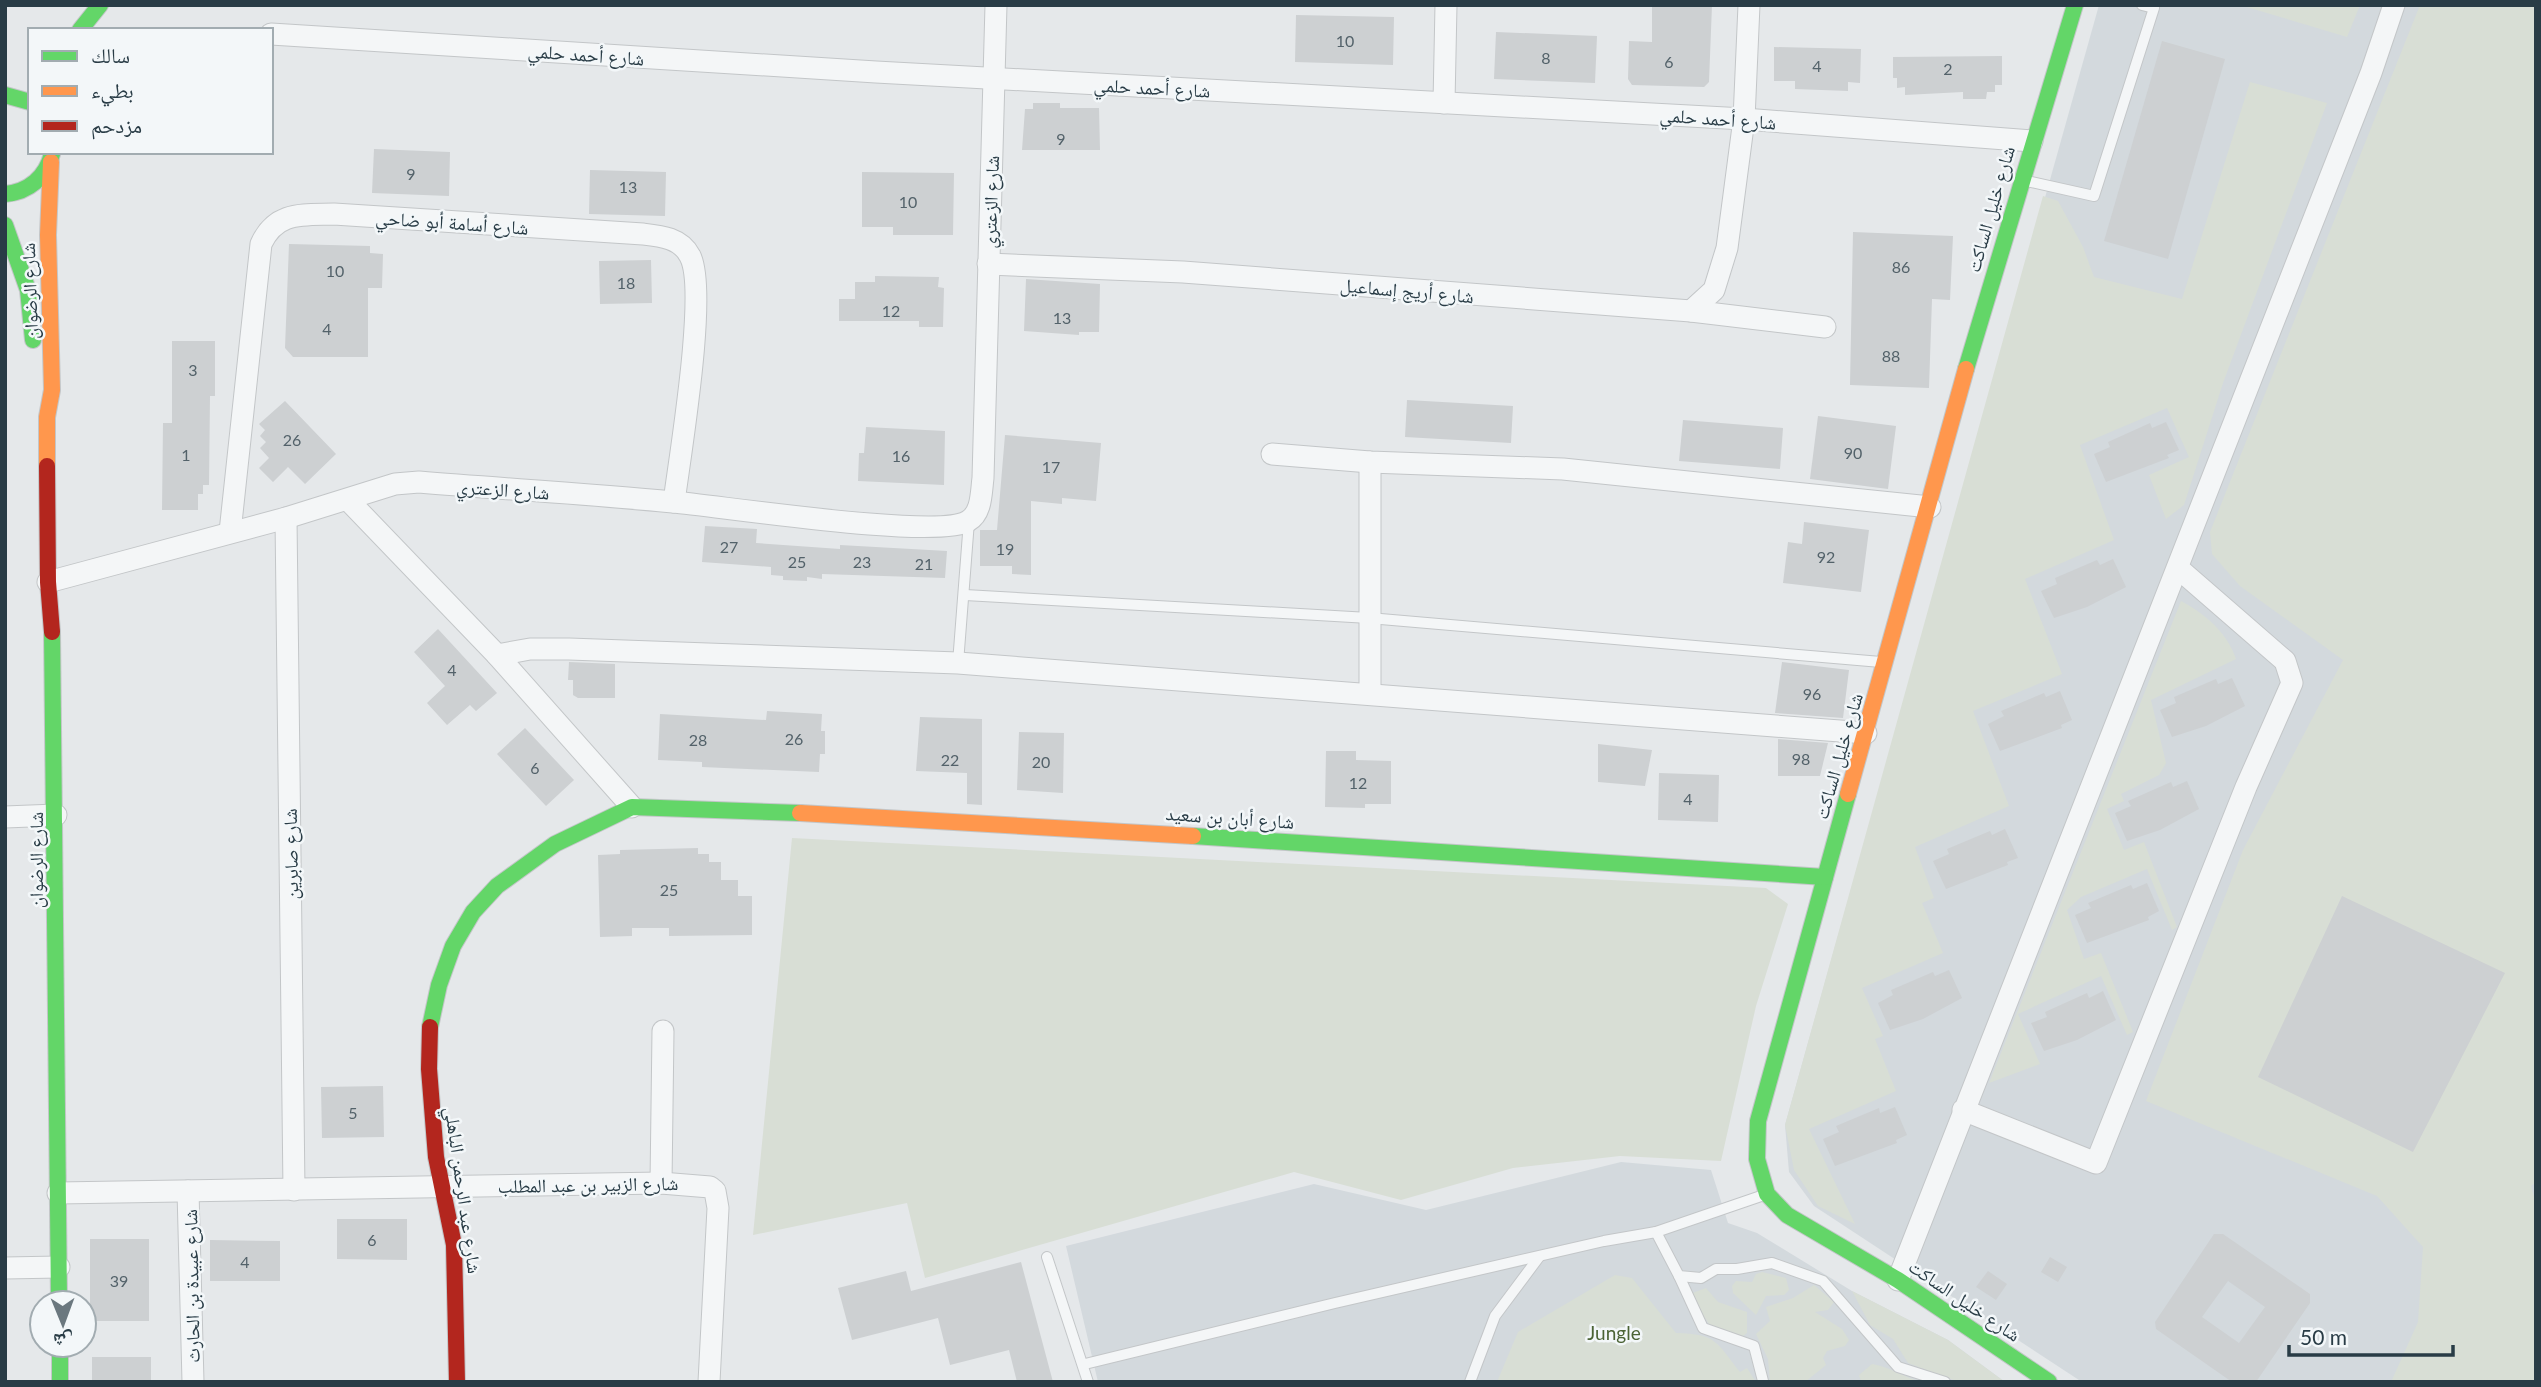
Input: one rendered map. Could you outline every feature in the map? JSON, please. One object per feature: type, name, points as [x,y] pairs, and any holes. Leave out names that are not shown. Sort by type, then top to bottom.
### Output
[{"type":"street","name":"شارع الزعتري","points":[[48,582],[286,519],[395,484],[419,482],[674,502],[900,526],[952,526],[969,521],[979,507],[982,486],[988,372],[988,264],[996,5]]},
{"type":"street","points":[[1444,103],[1446,5]]},
{"type":"street","points":[[1691,311],[1714,290],[1721,275],[1744,119],[1749,5]]},
{"type":"street","name":"شارع خليل الساكت","points":[[2049,1382],[1898,1280],[1787,1215],[1767,1194],[1757,1159],[1758,1121],[1825,877],[2020,180],[2075,5]]},
{"type":"street","points":[[1898,1280],[2179,569],[2366,86],[2394,5]]},
{"type":"street","points":[[83,28],[108,13]]},
{"type":"street","name":"شارع أحمد حلمي","points":[[273,34],[994,79],[1744,119],[2032,141]]},
{"type":"street","points":[[5,194],[15,194],[37,183],[51,157]]},
{"type":"street","name":"شارع الرضوان","points":[[51,157],[48,235],[52,390],[47,417],[48,582],[53,642],[56,815],[59,1289]]},
{"type":"street","name":"شارع أسامة أبو ضاحي","points":[[230,533],[261,244],[267,231],[287,216],[334,214],[643,234],[660,236],[681,245],[694,264],[697,302],[674,502]]},
{"type":"street","name":"شارع الرضوان","points":[[5,225],[28,290],[37,382],[47,417]]},
{"type":"street","name":"شارع أريج إسماعيل","points":[[988,264],[1183,272],[1691,311],[1825,327]]},
{"type":"street","points":[[5,277],[28,290]]},
{"type":"street","points":[[1272,454],[1370,462],[1563,469],[1930,507]]},
{"type":"street","points":[[1370,462],[1370,692]]},
{"type":"street","points":[[348,500],[497,655],[632,807]]},
{"type":"street","name":"شارع صابرين","points":[[286,519],[294,1190]]},
{"type":"street","points":[[1964,1110],[2096,1163],[2246,787],[2292,683],[2286,661],[2179,569]]},
{"type":"street","points":[[497,655],[530,649],[569,649],[958,663],[1370,692],[1866,733]]},
{"type":"street","name":"شارع أبان بن سعيد","points":[[632,807],[782,811],[1073,828],[1825,877]]},
{"type":"street","name":"شارع عبد الرحمن الباهلي","points":[[457,1382],[454,1245],[432,1123],[428,1036],[439,985],[453,946],[473,912],[497,886],[555,844],[632,807]]},
{"type":"street","points":[[5,817],[56,815]]},
{"type":"street","points":[[661,1183],[663,1031]]},
{"type":"street","name":"شارع الزبير بن عبد المطلب","points":[[58,1193],[661,1183],[710,1187],[717,1198],[709,1382]]},
{"type":"street","name":"شارع عبيدة بن الحارث","points":[[188,1191],[193,1382]]},
{"type":"street","points":[[5,1268],[59,1267]]},
{"type":"street","points":[[60,1359],[60,1382]]},
{"type":"lane","points":[[2020,180],[2094,196],[2154,8],[2143,5]]},
{"type":"lane","name":"شارع الزعتري","points":[[958,663],[969,521]]},
{"type":"lane","points":[[965,594],[1369,618],[1887,662]]},
{"type":"lane","points":[[1085,1364],[1195,1335],[1656,1232],[1767,1194]]},
{"type":"lane","points":[[1656,1232],[1703,1328],[1754,1346],[1763,1381]]},
{"type":"lane","points":[[1047,1257],[1085,1364],[1088,1382]]},
{"type":"lane","points":[[1470,1382],[1495,1316],[1539,1257]]},
{"type":"lane","points":[[1679,1276],[1701,1278],[1716,1269],[1737,1269],[1772,1263],[1823,1281],[1898,1367],[1945,1382]]},
{"type":"shaded area","points":[[2099,5],[2536,5],[2536,1382],[2082,1382],[1814,1206],[1789,1172],[1785,1125]]},
{"type":"shaded area","points":[[1621,1162],[1711,1170],[1728,1223],[1757,1233],[1852,1291],[1948,1340],[2005,1382],[1098,1382],[1066,1246],[1314,1184],[1426,1210]]},
{"type":"green space","points":[[2240,5],[2360,5],[2347,37]]},
{"type":"green space","points":[[2420,5],[2536,5],[2536,1182],[2531,1186],[2536,1204],[2536,1382],[2391,1382],[2418,1322],[2423,1247],[2377,1196],[2146,1101],[2243,850],[2343,660],[2240,586],[2212,554],[2210,532]]},
{"type":"green space","points":[[2250,82],[2327,103],[2223,383],[2184,505],[2166,519],[2149,475],[2189,457],[2167,408],[2080,445],[2114,540],[2025,579],[2062,674],[1973,711],[2009,806],[1915,847],[1934,898],[1922,903],[1943,953],[1862,988],[1883,1036],[1875,1039],[1896,1091],[1809,1129],[1855,1224],[1818,1206],[1794,1170],[1785,1125],[2043,196],[2058,201],[2083,247],[2094,277],[2182,299]]},
{"type":"green space","points":[[2181,601],[2221,632],[2236,659],[2151,700],[2166,763],[2159,775],[2121,794],[2124,801],[2107,809],[2124,850],[2144,842],[2177,927],[2172,930],[2147,869],[2081,897],[2067,910],[2084,959],[2101,953],[2133,1032],[2127,1035],[2101,976],[2018,1014],[2040,1064],[1989,1083]]},
{"type":"green space","points":[[792,838],[1766,888],[1788,904],[1756,1006],[1721,1161],[1620,1156],[1513,1168],[1401,1200],[1294,1172],[925,1278],[907,1203],[753,1235]]},
{"type":"green space","points":[[1762,1272],[1786,1278],[1789,1290],[1784,1295],[1766,1296],[1756,1315],[1733,1293],[1732,1286],[1736,1281],[1752,1282],[1756,1274]]},
{"type":"green space","name":"Jungle","points":[[1615,1275],[1632,1278],[1676,1333],[1708,1338],[1726,1353],[1740,1372],[1747,1368],[1756,1382],[1497,1382],[1518,1332]]},
{"type":"green space","points":[[1814,1285],[1834,1302],[1828,1310],[1815,1312],[1842,1329],[1849,1340],[1845,1346],[1827,1351],[1823,1358],[1826,1365],[1805,1382],[1770,1382],[1768,1359],[1756,1334],[1770,1321],[1766,1307],[1793,1298]]},
{"type":"green space","points":[[1706,1288],[1718,1302],[1747,1312],[1747,1333],[1736,1341],[1716,1338],[1706,1319],[1693,1311],[1690,1294]]},
{"type":"green space","points":[[1852,1291],[1948,1340],[2005,1382],[1959,1382],[1908,1363],[1893,1339],[1870,1325]]},
{"type":"green space","points":[[1872,1364],[1923,1382],[1861,1382],[1859,1375]]},
{"type":"building","points":[[1652,5],[1712,5],[1709,82],[1704,87],[1632,85],[1628,79],[1629,41],[1652,42]]},
{"type":"building","points":[[1296,15],[1394,17],[1393,65],[1295,62]]},
{"type":"building","points":[[1496,32],[1597,36],[1595,83],[1494,79]]},
{"type":"building","points":[[2162,41],[2225,59],[2168,259],[2104,241]]},
{"type":"building","points":[[1774,47],[1861,49],[1860,83],[1848,82],[1848,91],[1795,89],[1795,81],[1774,81]]},
{"type":"building","points":[[2002,56],[2002,85],[1995,85],[1995,92],[1987,92],[1986,99],[1963,99],[1963,92],[1905,95],[1905,87],[1897,88],[1897,78],[1893,78],[1893,57]]},
{"type":"building","points":[[1033,103],[1060,103],[1060,108],[1099,108],[1100,150],[1022,150],[1025,109],[1033,109]]},
{"type":"building","points":[[374,149],[450,152],[449,196],[372,193]]},
{"type":"building","points":[[590,170],[666,172],[665,216],[589,214]]},
{"type":"building","points":[[862,172],[954,173],[953,235],[893,235],[893,227],[862,227]]},
{"type":"building","points":[[1853,232],[1953,236],[1950,300],[1932,299],[1929,388],[1850,385]]},
{"type":"building","points":[[289,244],[370,246],[370,253],[383,254],[382,288],[368,288],[368,357],[293,357],[285,348]]},
{"type":"building","points":[[651,260],[652,303],[600,304],[599,261]]},
{"type":"building","points":[[875,276],[939,277],[938,287],[944,288],[943,327],[919,327],[919,321],[839,321],[839,299],[855,299],[855,282],[875,282]]},
{"type":"building","points":[[1026,279],[1100,284],[1099,332],[1079,332],[1079,335],[1024,331]]},
{"type":"building","points":[[172,341],[215,341],[215,396],[210,396],[209,485],[203,485],[203,494],[198,494],[198,510],[162,510],[163,423],[172,423]]},
{"type":"building","points":[[1407,400],[1513,406],[1511,443],[1405,437]]},
{"type":"building","points":[[285,401],[336,454],[305,484],[288,467],[273,482],[259,468],[269,458],[260,448],[266,442],[260,436],[265,430],[259,424]]},
{"type":"building","points":[[1818,416],[1896,426],[1888,489],[1810,479]]},
{"type":"building","points":[[1683,420],[1783,428],[1780,469],[1679,461]]},
{"type":"building","points":[[2166,422],[2179,450],[2167,455],[2169,458],[2106,482],[2094,454],[2110,447],[2108,442],[2150,423],[2152,428]]},
{"type":"building","points":[[866,427],[945,431],[944,485],[858,481],[859,453],[864,453]]},
{"type":"building","points":[[1005,435],[1101,443],[1096,501],[1062,498],[1062,504],[1031,501],[1031,575],[1012,574],[1012,566],[980,566],[980,530],[997,530]]},
{"type":"building","points":[[1804,522],[1869,530],[1861,592],[1783,583],[1788,542],[1802,544]]},
{"type":"building","points":[[705,526],[757,529],[756,543],[840,549],[840,545],[947,551],[945,578],[822,574],[822,579],[807,577],[807,581],[783,580],[783,576],[771,575],[771,567],[702,562]]},
{"type":"building","points":[[2113,559],[2126,587],[2087,607],[2054,618],[2041,591],[2057,584],[2055,578],[2097,560],[2100,565]]},
{"type":"building","points":[[438,629],[497,693],[476,711],[470,705],[447,725],[427,703],[445,686],[414,652]]},
{"type":"building","points":[[569,662],[615,664],[615,698],[578,698],[573,695],[573,680],[568,680]]},
{"type":"building","points":[[1782,662],[1849,670],[1843,718],[1775,713]]},
{"type":"building","points":[[2232,678],[2245,706],[2206,726],[2172,737],[2160,710],[2176,703],[2174,697],[2216,679],[2218,684]]},
{"type":"building","points":[[2060,691],[2072,720],[2061,725],[2062,728],[2000,751],[1988,724],[2004,716],[2001,711],[2044,693],[2046,697]]},
{"type":"building","points":[[767,711],[822,714],[821,731],[825,731],[825,754],[820,754],[819,772],[702,767],[702,762],[658,760],[660,714],[766,720]]},
{"type":"building","points":[[920,717],[982,719],[982,805],[967,804],[967,773],[916,771]]},
{"type":"building","points":[[525,728],[574,780],[546,806],[497,754]]},
{"type":"building","points":[[1019,732],[1064,733],[1063,793],[1017,790]]},
{"type":"building","points":[[1778,739],[1828,743],[1820,776],[1778,776]]},
{"type":"building","points":[[1598,744],[1652,750],[1645,786],[1598,782]]},
{"type":"building","points":[[1326,751],[1356,751],[1356,760],[1391,761],[1391,804],[1365,804],[1365,808],[1325,807]]},
{"type":"building","points":[[1659,773],[1719,775],[1718,822],[1658,820]]},
{"type":"building","points":[[2187,781],[2199,809],[2160,830],[2127,841],[2115,813],[2131,806],[2128,801],[2171,782],[2173,787]]},
{"type":"building","points":[[2005,829],[2018,858],[2007,862],[2008,865],[1946,889],[1933,861],[1949,854],[1947,849],[1990,831],[1992,835]]},
{"type":"building","points":[[698,848],[698,854],[709,854],[709,862],[721,862],[721,880],[738,880],[738,896],[752,896],[752,935],[669,936],[669,928],[632,928],[632,936],[600,937],[598,855],[620,854],[620,850]]},
{"type":"building","points":[[2147,883],[2159,911],[2148,917],[2149,920],[2087,943],[2075,915],[2091,908],[2088,903],[2131,885],[2133,889]]},
{"type":"building","points":[[2342,896],[2505,973],[2413,1152],[2258,1077]]},
{"type":"building","points":[[1949,970],[1962,998],[1923,1019],[1890,1030],[1878,1003],[1893,995],[1891,990],[1933,972],[1935,976]]},
{"type":"building","points":[[2103,991],[2116,1020],[2077,1040],[2044,1051],[2031,1023],[2047,1017],[2045,1012],[2087,993],[2089,998]]},
{"type":"building","points":[[383,1086],[384,1137],[322,1138],[321,1087]]},
{"type":"building","points":[[1895,1107],[1907,1135],[1896,1140],[1897,1143],[1835,1166],[1823,1139],[1839,1132],[1836,1126],[1879,1108],[1880,1113]]},
{"type":"building","points":[[337,1219],[407,1219],[407,1260],[337,1259]]},
{"type":"building","points":[[2214,1234],[2223,1234],[2310,1294],[2310,1303],[2256,1382],[2232,1382],[2156,1329],[2155,1322]],"holes":[[[2228,1281],[2265,1307],[2239,1343],[2202,1317]]]},
{"type":"building","points":[[90,1239],[149,1239],[149,1321],[98,1321],[98,1289],[90,1289]]},
{"type":"building","points":[[210,1240],[280,1241],[280,1281],[210,1281]]},
{"type":"building","points":[[2050,1257],[2067,1267],[2058,1282],[2041,1272]]},
{"type":"building","points":[[1021,1262],[1053,1382],[1017,1382],[1009,1350],[950,1365],[938,1318],[852,1340],[838,1288],[906,1271],[911,1291]]},
{"type":"building","points":[[1988,1271],[2007,1284],[1996,1300],[1976,1287]]},
{"type":"building","points":[[151,1357],[151,1382],[92,1382],[92,1359]]},
{"type":"traffic: fast","points":[[82,28],[100,5]]},
{"type":"traffic: fast","points":[[1966,369],[2075,5]]},
{"type":"traffic: fast","points":[[5,95],[28,101]]},
{"type":"traffic: fast","points":[[5,194],[22,190],[35,182],[46,170],[52,154]]},
{"type":"traffic: fast","points":[[5,225],[28,290],[33,340]]},
{"type":"traffic: fast","points":[[52,632],[59,1289]]},
{"type":"traffic: fast","points":[[1848,794],[1758,1121],[1757,1159],[1767,1194],[1787,1215],[1898,1280],[2049,1382]]},
{"type":"traffic: fast","points":[[430,1027],[439,985],[453,946],[473,912],[497,886],[555,844],[632,807],[800,813]]},
{"type":"traffic: fast","points":[[1193,836],[1825,877]]},
{"type":"traffic: fast","points":[[60,1359],[60,1382]]},
{"type":"traffic: slow","points":[[47,466],[47,417],[52,390],[48,235],[51,162]]},
{"type":"traffic: slow","points":[[1848,794],[1966,369]]},
{"type":"traffic: slow","points":[[800,813],[1193,836]]},
{"type":"traffic: jam","points":[[47,466],[48,582],[52,632]]},
{"type":"traffic: jam","points":[[430,1027],[429,1069],[436,1157],[454,1245],[457,1382]]}]
